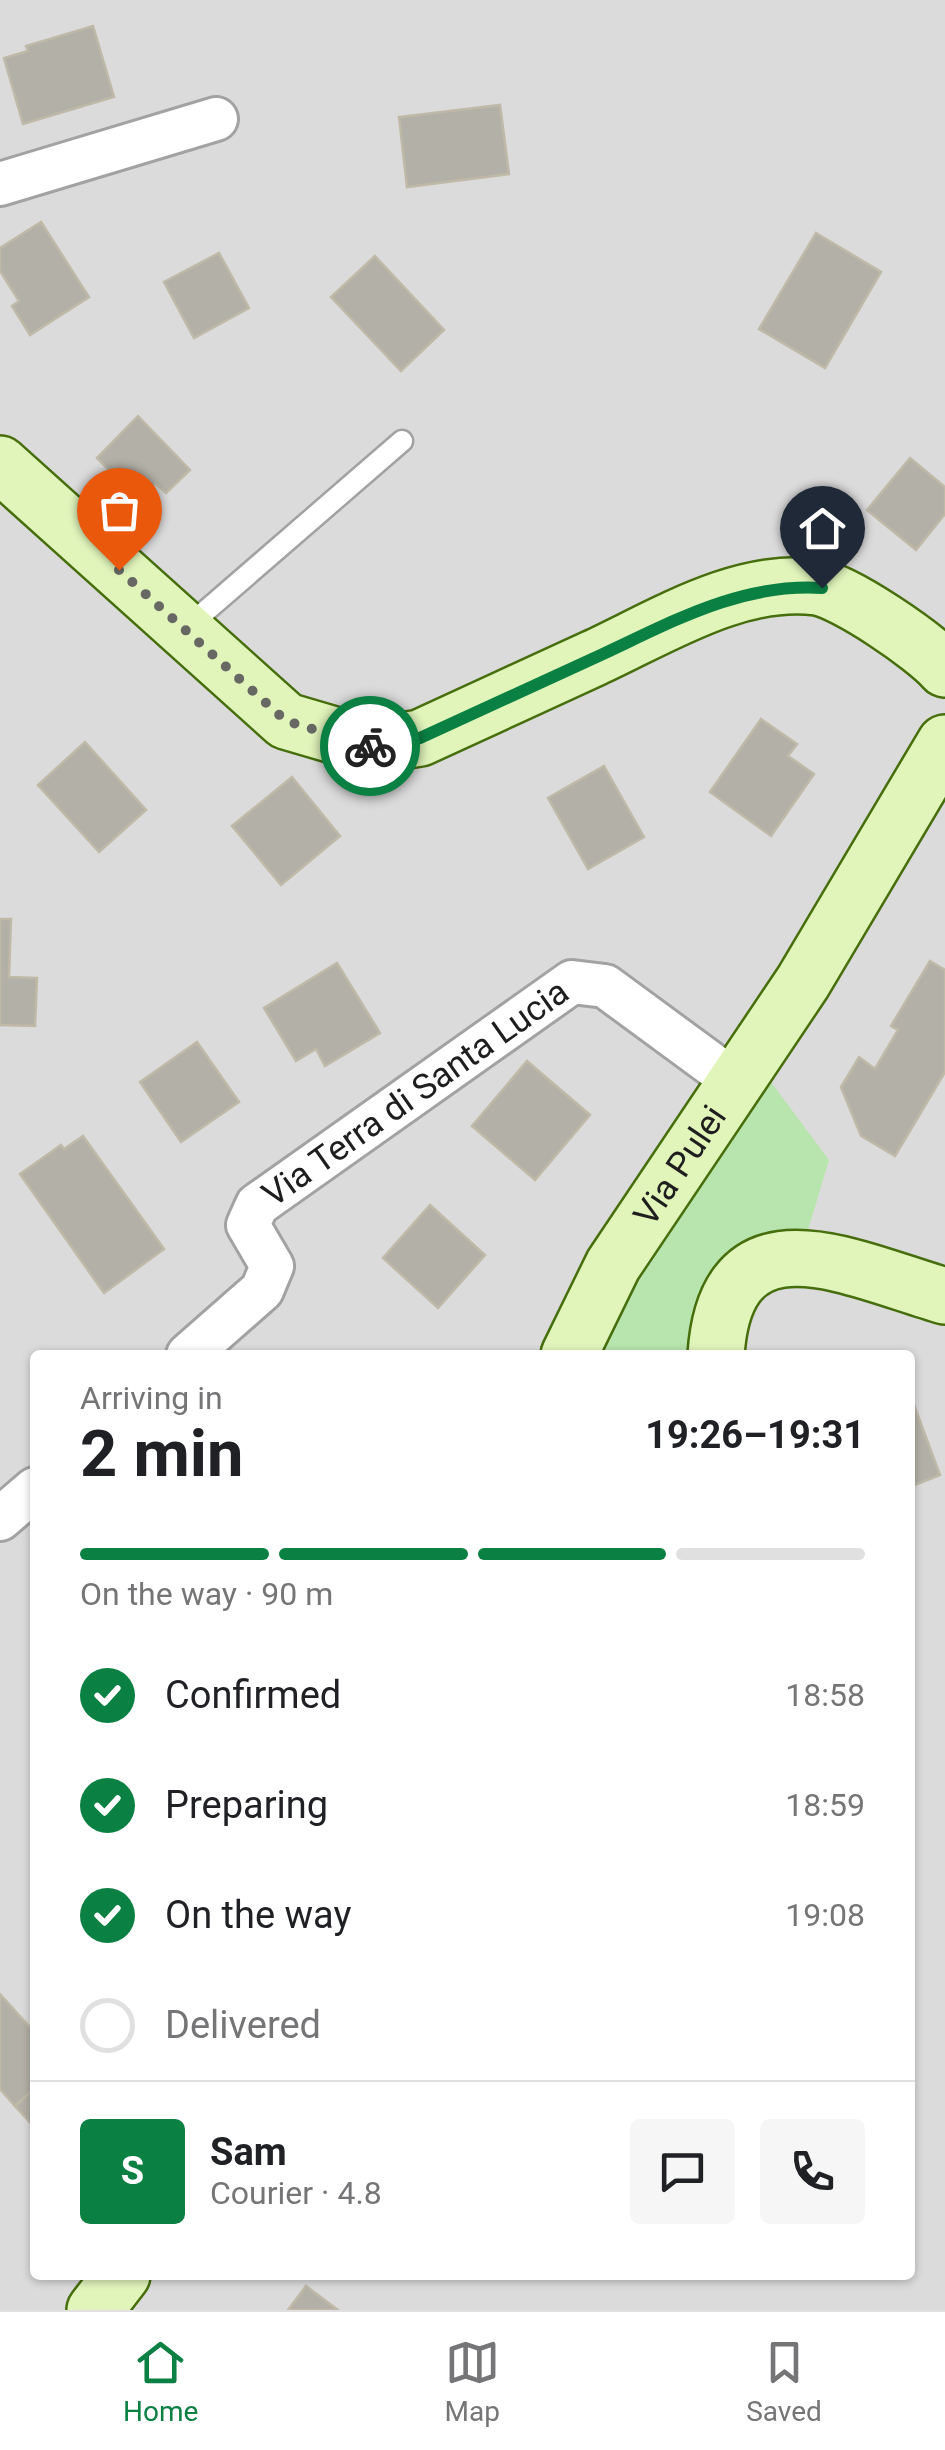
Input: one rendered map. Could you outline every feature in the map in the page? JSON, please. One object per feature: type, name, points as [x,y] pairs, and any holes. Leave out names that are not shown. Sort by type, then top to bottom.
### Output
[{"type":"street","points":[[0,184],[216,119]]},
{"type":"street","points":[[0,464],[286,721],[371,746],[420,738],[696,611],[747,592],[782,586],[822,588],[882,623],[945,669]]},
{"type":"street","points":[[882,623],[945,648]]},
{"type":"street","points":[[803,982],[945,743]]},
{"type":"street","points":[[803,982],[945,820]]},
{"type":"street","name":"Via Terra di Santa Lucia","points":[[194,1350],[262,1290],[272,1266],[248,1225],[257,1205],[572,982],[605,986],[736,1083]]},
{"type":"street","name":"Via Pulei","points":[[571,1350],[613,1265],[803,982]]},
{"type":"street","points":[[716,1350],[718,1324],[728,1293],[745,1271],[768,1260],[819,1262],[945,1296]]},
{"type":"street","points":[[0,1519],[30,1492]]},
{"type":"street","points":[[96,2310],[118,2280]]},
{"type":"lane","points":[[184,629],[402,441]]},
{"type":"shaded area","points":[[0,0],[945,0],[945,2310],[0,2310]]},
{"type":"green space","points":[[771,1082],[829,1160],[806,1237],[752,1253],[720,1269],[704,1298],[695,1350],[600,1350],[625,1297]]},
{"type":"building","points":[[93,26],[114,97],[23,124],[4,58],[28,51],[26,46]]},
{"type":"building","points":[[500,105],[509,174],[407,187],[399,117]]},
{"type":"building","points":[[41,222],[89,297],[30,335],[12,306],[19,301],[0,271],[0,248]]},
{"type":"building","points":[[816,233],[881,272],[825,368],[759,329]]},
{"type":"building","points":[[219,253],[249,308],[194,338],[164,282]]},
{"type":"building","points":[[375,256],[444,330],[401,371],[331,297]]},
{"type":"building","points":[[138,416],[190,470],[166,493],[155,483],[138,500],[97,458]]},
{"type":"building","points":[[910,458],[945,487],[945,514],[916,550],[867,510]]},
{"type":"building","points":[[761,719],[797,744],[788,756],[814,774],[771,836],[710,792]]},
{"type":"building","points":[[85,742],[146,810],[99,852],[38,785]]},
{"type":"building","points":[[604,766],[644,837],[588,869],[548,798]]},
{"type":"building","points":[[292,777],[340,836],[281,885],[232,826]]},
{"type":"building","points":[[0,919],[11,919],[9,977],[37,978],[35,1026],[0,1025]]},
{"type":"building","points":[[930,961],[945,970],[945,1072],[895,1156],[861,1136],[841,1087],[859,1057],[875,1069],[898,1030],[891,1026]]},
{"type":"building","points":[[337,963],[380,1033],[325,1066],[316,1049],[296,1061],[264,1008]]},
{"type":"building","points":[[197,1042],[239,1102],[181,1142],[140,1082]]},
{"type":"building","points":[[527,1061],[590,1115],[535,1180],[472,1126]]},
{"type":"building","points":[[83,1136],[164,1249],[104,1293],[20,1174],[61,1145],[64,1149]]},
{"type":"building","points":[[430,1205],[485,1255],[438,1308],[383,1258]]},
{"type":"building","points":[[915,1408],[940,1475],[915,1485]]},
{"type":"building","points":[[0,1994],[30,2027],[30,2092],[15,2106],[0,2089]]},
{"type":"building","points":[[30,2092],[30,2122],[15,2106]]},
{"type":"building","points":[[306,2286],[338,2310],[288,2310]]},
{"type":"way so far","points":[[119,570],[286,721],[370,746]]},
{"type":"route","points":[[370,746],[420,738],[696,611],[747,592],[782,586],[822,588]]}]
